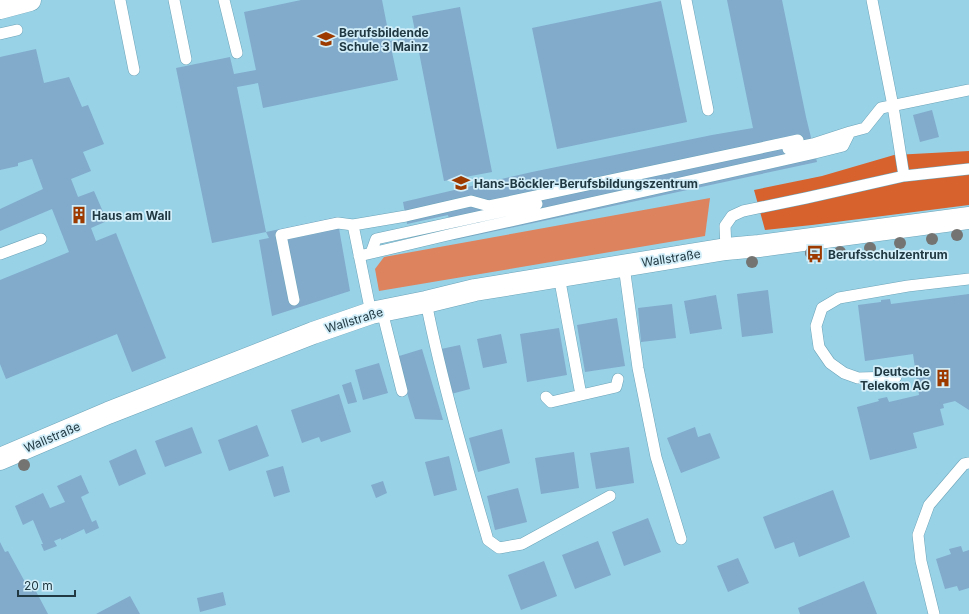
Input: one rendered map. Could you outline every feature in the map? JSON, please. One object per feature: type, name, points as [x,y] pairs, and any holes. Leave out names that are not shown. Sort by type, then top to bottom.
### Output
[{"type":"street","points":[[0,8],[30,0]]},
{"type":"street","name":"Wallstraße","points":[[0,459],[108,413],[313,332],[376,312],[475,290],[726,249],[759,246],[969,218]]},
{"type":"lane","points":[[120,0],[134,70]]},
{"type":"lane","points":[[174,0],[186,59]]},
{"type":"lane","points":[[224,0],[236,53]]},
{"type":"lane","points":[[686,0],[708,110]]},
{"type":"lane","points":[[872,0],[893,106],[904,176]]},
{"type":"lane","points":[[0,34],[17,30]]},
{"type":"lane","points":[[359,256],[371,253],[376,239],[813,144],[865,128],[881,108],[969,90]]},
{"type":"lane","points":[[294,300],[281,235],[338,223],[353,225],[406,216],[471,201],[489,206],[798,140]]},
{"type":"lane","points":[[726,249],[725,226],[732,216],[743,211],[904,176],[969,169]]},
{"type":"lane","points":[[353,225],[359,256],[402,391]]},
{"type":"lane","points":[[0,254],[42,239]]},
{"type":"lane","points":[[624,266],[638,368],[656,457],[681,539]]},
{"type":"lane","points":[[559,276],[581,395]]},
{"type":"lane","points":[[896,377],[858,378],[844,373],[830,363],[818,347],[816,326],[822,308],[839,298],[908,286],[969,279]]},
{"type":"lane","points":[[426,302],[456,430],[488,540],[499,548],[522,544],[610,496]]},
{"type":"lane","points":[[546,397],[551,402],[616,387],[618,379]]},
{"type":"lane","points":[[934,614],[921,561],[918,535],[929,505],[964,464],[969,463]]},
{"type":"shaded area","points":[[969,151],[969,205],[765,230],[754,190],[822,176],[894,155]]},
{"type":"shaded area","points":[[710,198],[705,236],[379,291],[375,269],[384,257]]},
{"type":"building","points":[[301,0],[382,0],[390,41],[416,36],[412,16],[460,7],[492,172],[444,181],[418,47],[392,52],[398,80],[263,108],[258,83],[237,87],[266,232],[212,243],[176,68],[230,57],[234,74],[256,70],[244,12]]},
{"type":"building","points":[[727,0],[782,0],[806,117],[817,162],[454,240],[448,215],[407,224],[403,202],[532,172],[753,128]]},
{"type":"building","points":[[661,1],[687,122],[557,149],[532,28]]},
{"type":"building","name":"Haus am Wall","points":[[36,49],[44,83],[69,77],[82,107],[88,105],[104,144],[83,152],[91,171],[71,179],[78,197],[94,191],[107,221],[91,228],[96,241],[116,233],[166,358],[132,372],[117,334],[6,379],[0,364],[0,280],[69,252],[52,209],[0,231],[0,209],[43,189],[32,159],[18,163],[18,166],[0,170],[0,57]]},
{"type":"building","points":[[932,110],[939,137],[920,142],[913,115]]},
{"type":"building","points":[[337,217],[350,291],[272,316],[259,240],[269,238],[266,232]]},
{"type":"building","points":[[768,290],[773,333],[742,337],[737,294]]},
{"type":"building","name":"Deutsche Telekom AG","points":[[969,294],[969,410],[955,401],[943,404],[944,408],[940,409],[944,425],[913,433],[917,448],[870,460],[857,407],[879,401],[878,399],[887,397],[889,402],[919,395],[913,354],[865,361],[858,305],[881,302],[881,300],[890,299],[891,304]]},
{"type":"building","points":[[716,295],[722,329],[690,334],[684,301]]},
{"type":"building","points":[[672,304],[676,338],[641,342],[638,308]]},
{"type":"building","points":[[617,318],[625,366],[585,372],[577,325]]},
{"type":"building","points":[[559,328],[567,375],[527,382],[520,334]]},
{"type":"building","points":[[501,334],[507,363],[483,368],[477,339]]},
{"type":"building","points":[[460,345],[470,389],[451,394],[441,349]]},
{"type":"building","points":[[422,349],[443,420],[415,419],[396,357]]},
{"type":"building","points":[[379,363],[388,393],[363,400],[355,370]]},
{"type":"building","points":[[351,382],[357,402],[348,404],[342,385]]},
{"type":"building","points":[[339,394],[351,432],[321,442],[319,437],[302,443],[291,410]]},
{"type":"building","points":[[257,425],[269,456],[229,471],[218,440]]},
{"type":"building","points":[[192,427],[202,453],[165,467],[155,441]]},
{"type":"building","points":[[695,427],[698,437],[710,433],[720,458],[681,473],[667,438]]},
{"type":"building","points":[[502,429],[510,463],[478,472],[469,438]]},
{"type":"building","points":[[629,447],[634,483],[596,489],[590,453]]},
{"type":"building","points":[[136,449],[146,474],[119,486],[109,461]]},
{"type":"building","points":[[574,452],[579,488],[541,494],[535,458]]},
{"type":"building","points":[[449,456],[457,490],[434,496],[425,462]]},
{"type":"building","points":[[283,466],[290,492],[274,497],[266,471]]},
{"type":"building","points":[[81,475],[89,493],[81,497],[92,522],[96,520],[99,528],[86,534],[84,529],[61,540],[61,538],[54,541],[57,546],[44,551],[41,544],[43,544],[33,520],[23,525],[15,506],[43,493],[50,508],[65,502],[57,486]]},
{"type":"building","points":[[383,481],[387,493],[376,498],[371,485]]},
{"type":"building","points":[[518,488],[527,522],[495,530],[487,496]]},
{"type":"building","points":[[833,490],[850,537],[799,557],[794,542],[775,549],[763,517]]},
{"type":"building","points":[[648,518],[661,552],[624,566],[612,532]]},
{"type":"building","points":[[598,541],[611,575],[575,589],[562,555]]},
{"type":"building","points":[[0,542],[5,552],[8,551],[25,582],[30,580],[48,614],[0,614]]},
{"type":"building","points":[[961,546],[963,552],[969,550],[969,588],[959,591],[957,586],[945,589],[936,559],[951,554],[949,549]]},
{"type":"building","points":[[738,558],[749,583],[728,592],[717,566]]},
{"type":"building","points":[[544,561],[557,596],[521,610],[508,575]]},
{"type":"building","points":[[864,581],[877,614],[800,614],[798,608]]},
{"type":"building","points":[[223,592],[226,605],[200,612],[197,598]]},
{"type":"building","points":[[130,596],[140,614],[96,614]]},
{"type":"place","name":"Berufsbildende Schule 3 Mainz","points":[[326,39]]},
{"type":"place","name":"Hans-Böckler-Berufsbildungszentrum","points":[[461,183]]},
{"type":"place","name":"Haus am Wall","points":[[79,215]]},
{"type":"place","name":"Berufsschulzentrum","points":[[815,254]]},
{"type":"place","name":"Deutsche Telekom AG","points":[[943,378]]}]
